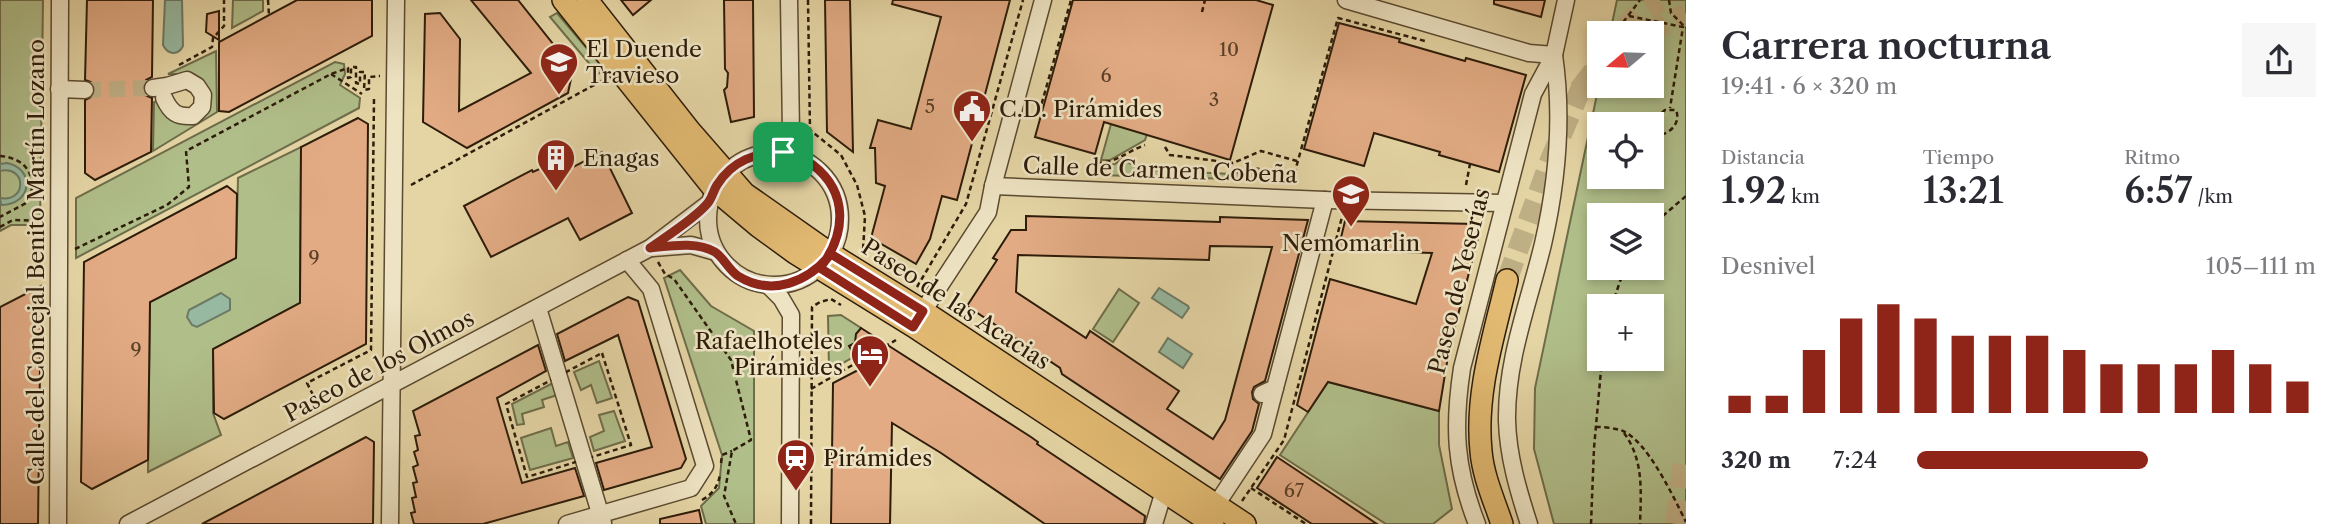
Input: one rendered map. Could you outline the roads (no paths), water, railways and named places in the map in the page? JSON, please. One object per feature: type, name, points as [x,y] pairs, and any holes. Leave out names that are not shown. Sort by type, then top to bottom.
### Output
[{"type":"main road","name":"Paseo de las Acacias","points":[[563,0],[663,128],[716,188],[744,193],[825,261],[911,326],[1164,491],[1227,517]]},
{"type":"main road","name":"Paseo de las Acacias","points":[[587,0],[716,188]]},
{"type":"main road","name":"Paseo de Yeserías","points":[[1502,524],[1486,480],[1481,451],[1480,406],[1485,372],[1507,280]]},
{"type":"main road","name":"Paseo de las Acacias","points":[[911,326],[1227,517]]},
{"type":"street","name":"Calle del Concejal Benito Martín Lozano","points":[[58,524],[60,0]]},
{"type":"street","points":[[390,524],[396,0]]},
{"type":"street","points":[[716,188],[709,235],[716,253],[738,276],[753,283],[786,285],[803,279],[825,261],[840,231],[839,205],[830,182],[812,164],[783,152],[791,133],[789,0]]},
{"type":"street","points":[[911,326],[988,212],[1043,0]]},
{"type":"street","name":"Paseo de Yeserías","points":[[1477,524],[1465,489],[1458,455],[1456,409],[1462,368],[1533,94],[1554,54],[1566,0]]},
{"type":"street","points":[[1349,1],[1529,53],[1554,54]]},
{"type":"street","name":"Paseo de Yeserías","points":[[1529,524],[1510,453],[1508,398],[1519,335],[1543,243],[1555,174],[1558,82],[1554,54]]},
{"type":"street","points":[[59,89],[85,90]]},
{"type":"street","name":"Paseo de los Olmos","points":[[128,524],[650,248],[716,188],[742,160],[762,153],[783,152]]},
{"type":"street","name":"Calle de Carmen Cobeña","points":[[993,186],[1325,200],[1504,203]]},
{"type":"street","name":"Calle de Carmen Cobeña","points":[[1227,517],[1263,434],[1268,391],[1325,200]]},
{"type":"street","name":"Paseo de los Olmos","points":[[650,248],[691,245],[716,253]]},
{"type":"street","points":[[567,524],[602,519],[691,488],[705,466],[651,289],[627,260]]},
{"type":"street","points":[[769,286],[781,298],[791,315],[790,524]]},
{"type":"street","points":[[538,308],[602,519]]},
{"type":"street","points":[[1154,524],[1164,491]]},
{"type":"tunnel","points":[[1632,21],[1639,12],[1660,0]]},
{"type":"tunnel","points":[[1664,25],[1686,14]]},
{"type":"tunnel","points":[[1580,91],[1587,82]]},
{"type":"tunnel","points":[[1507,280],[1550,161],[1580,91],[1587,85]]},
{"type":"tunnel","points":[[85,90],[153,88]]},
{"type":"tunnel","points":[[1677,524],[1686,453]]},
{"type":"place","name":"El Duende Travieso","points":[[559,96]]},
{"type":"place","name":"C.D. Pirámides","points":[[972,143]]},
{"type":"place","name":"Enagas","points":[[556,192]]},
{"type":"place","name":"Nemomarlin","points":[[1351,228]]},
{"type":"place","name":"Rafaelhoteles Pirámides","points":[[870,388]]},
{"type":"place","name":"Pirámides","points":[[796,492]]}]
